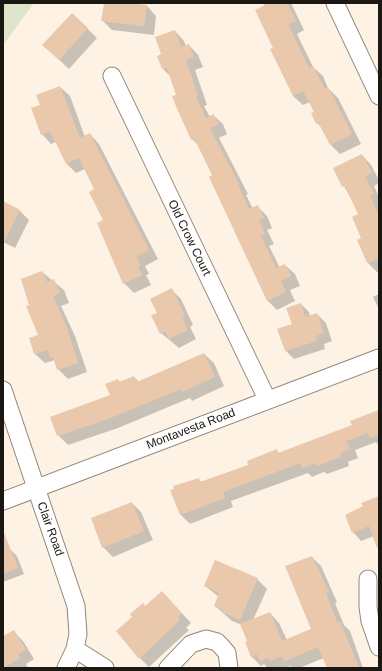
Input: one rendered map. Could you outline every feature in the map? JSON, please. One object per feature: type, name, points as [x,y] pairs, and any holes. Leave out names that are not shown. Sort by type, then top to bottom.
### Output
[{"type":"street","points":[[335,3],[379,96]]},
{"type":"street","name":"Old Crow Court","points":[[112,76],[267,399]]},
{"type":"street","name":"Montavesta Road","points":[[3,501],[267,399],[379,358]]},
{"type":"street","name":"Clair Road","points":[[3,390],[35,489],[76,606],[78,634],[75,649],[66,668]]},
{"type":"street","points":[[368,579],[368,607],[370,621],[379,647]]},
{"type":"street","points":[[168,668],[191,644],[206,639],[218,642],[227,653],[229,668]]},
{"type":"street","points":[[75,649],[105,668]]},
{"type":"green space","points":[[3,3],[34,3],[3,45]]},
{"type":"building","points":[[104,3],[147,5],[144,26],[101,21]]},
{"type":"building","points":[[269,3],[287,3],[296,21],[288,24],[309,68],[313,66],[325,89],[328,87],[352,134],[330,145],[318,122],[316,124],[311,113],[314,112],[303,91],[293,96],[270,49],[273,48],[255,10]]},
{"type":"building","points":[[72,13],[88,28],[59,60],[42,45]]},
{"type":"building","points":[[175,30],[181,47],[189,44],[194,57],[186,60],[198,95],[196,97],[206,118],[213,114],[219,124],[210,128],[239,184],[238,185],[249,209],[258,205],[264,218],[259,220],[265,234],[261,236],[276,268],[285,264],[291,276],[281,281],[286,292],[267,301],[209,177],[212,175],[194,138],[191,140],[175,104],[172,96],[176,95],[167,68],[162,69],[157,56],[161,54],[155,37]]},
{"type":"building","points":[[60,86],[80,138],[90,133],[149,250],[136,256],[142,275],[123,284],[97,223],[103,220],[89,192],[94,189],[79,158],[66,164],[50,131],[41,135],[31,108],[40,105],[36,95]]},
{"type":"building","points":[[362,154],[372,173],[365,176],[374,194],[370,196],[379,216],[379,258],[367,263],[357,240],[361,238],[352,217],[358,214],[345,186],[342,187],[333,168]]},
{"type":"building","points":[[3,201],[20,210],[3,244]]},
{"type":"building","points":[[42,271],[47,282],[54,279],[60,293],[53,296],[66,325],[78,363],[57,370],[53,357],[50,357],[48,350],[34,354],[29,338],[38,335],[26,306],[29,305],[21,279]]},
{"type":"building","points":[[172,288],[185,316],[182,317],[188,330],[169,339],[165,331],[160,334],[151,315],[157,313],[150,299]]},
{"type":"building","points":[[301,303],[305,317],[317,313],[324,333],[316,336],[317,341],[285,351],[277,329],[292,324],[286,308]]},
{"type":"building","points":[[204,353],[215,377],[182,392],[181,389],[108,419],[57,436],[50,417],[110,395],[105,384],[118,379],[119,382],[134,376],[137,382]]},
{"type":"building","points":[[379,410],[379,435],[370,438],[368,433],[346,441],[350,449],[340,453],[341,457],[317,466],[316,463],[302,468],[300,463],[223,492],[225,498],[180,515],[170,490],[174,489],[173,486],[199,478],[200,482],[248,465],[247,461],[277,449],[278,453],[352,425],[350,421]]},
{"type":"building","points":[[379,496],[379,548],[377,548],[369,526],[352,533],[345,515],[363,506],[361,503]]},
{"type":"building","points":[[132,502],[144,531],[102,548],[91,518]]},
{"type":"building","points":[[3,530],[18,568],[3,574]]},
{"type":"building","points":[[312,556],[329,592],[326,593],[337,622],[340,621],[359,668],[327,668],[318,647],[285,661],[282,656],[270,661],[268,658],[260,661],[257,654],[251,657],[245,642],[247,641],[240,624],[270,612],[282,641],[311,629],[285,566]]},
{"type":"building","points":[[215,560],[258,578],[240,620],[222,612],[223,610],[214,606],[219,593],[204,586]]},
{"type":"building","points":[[162,591],[182,613],[178,618],[180,620],[139,659],[116,631],[132,617],[130,614],[143,603],[145,606]]},
{"type":"building","points":[[14,630],[26,650],[18,654],[20,658],[3,668],[3,636]]}]
